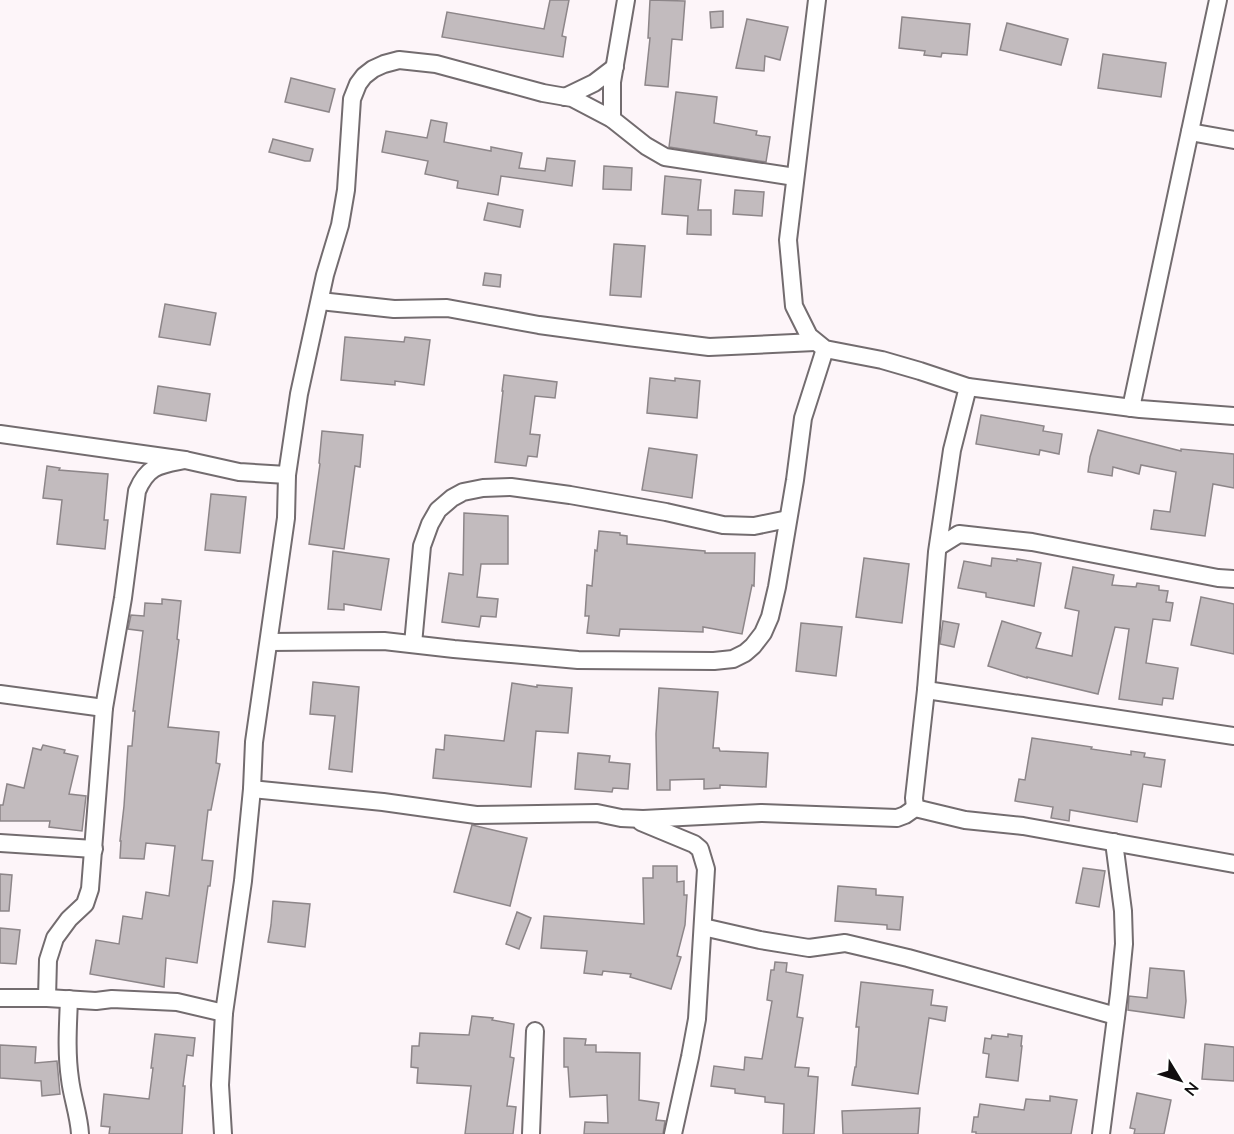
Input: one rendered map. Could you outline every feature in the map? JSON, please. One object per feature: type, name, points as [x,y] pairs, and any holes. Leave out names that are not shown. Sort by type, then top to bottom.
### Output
[{"type":"street","points":[[612,119],[612,82],[626,0]]},
{"type":"street","points":[[817,0],[788,240],[794,306],[809,336],[820,345]]},
{"type":"street","points":[[1131,408],[1218,0]]},
{"type":"street","points":[[223,1134],[220,1085],[224,1013],[243,881],[254,742],[286,518],[287,475],[299,394],[325,275],[340,225],[346,190],[352,99],[358,84],[373,69],[399,60],[436,64],[582,103],[612,119],[646,146],[665,157],[795,177]]},
{"type":"street","points":[[565,97],[594,84],[615,67]]},
{"type":"street","points":[[1190,132],[1234,140]]},
{"type":"street","points":[[320,301],[394,309],[447,308],[539,325],[709,347],[820,345],[921,371],[968,387],[1131,408],[1234,416]]},
{"type":"street","points":[[268,642],[384,641],[578,660],[714,661],[733,659],[745,653],[763,633],[770,617],[777,587],[803,418],[820,345]]},
{"type":"street","points":[[915,808],[914,798],[938,547],[952,450],[968,387]]},
{"type":"street","points":[[0,434],[185,460],[239,472],[287,475]]},
{"type":"street","points":[[46,998],[48,960],[55,938],[69,919],[85,904],[90,889],[105,708],[137,491],[142,479],[159,465],[185,460]]},
{"type":"street","points":[[413,644],[422,546],[438,510],[463,492],[511,487],[666,512],[723,525],[754,526],[788,519]]},
{"type":"street","points":[[942,517],[959,534]]},
{"type":"street","points":[[938,547],[959,534],[1048,544],[1218,578],[1234,579]]},
{"type":"street","points":[[926,690],[1234,736]]},
{"type":"street","points":[[0,694],[105,708]]},
{"type":"street","points":[[252,789],[383,802],[476,815],[597,813],[621,818],[643,819],[761,813],[897,818],[915,808],[966,820],[1023,826],[1234,864]]},
{"type":"street","points":[[632,818],[694,844],[703,855],[706,869],[697,1019],[673,1134]]},
{"type":"street","points":[[1101,1134],[1124,944],[1123,911],[1114,842]]},
{"type":"street","points":[[0,843],[94,849]]},
{"type":"street","points":[[704,927],[809,948],[845,943],[908,958],[1116,1016]]},
{"type":"street","points":[[0,998],[177,1002],[224,1013]]},
{"type":"street","points":[[69,999],[69,1073],[80,1134]]},
{"type":"street","points":[[531,1134],[535,1031]]},
{"type":"building","points":[[550,0],[569,0],[562,36],[566,37],[563,57],[442,37],[447,12],[544,29]]},
{"type":"building","points":[[650,0],[685,1],[682,40],[672,39],[668,87],[645,85],[650,38],[648,38]]},
{"type":"building","points":[[723,11],[723,27],[711,28],[710,12]]},
{"type":"building","points":[[902,17],[970,24],[967,55],[942,53],[941,57],[924,55],[925,51],[899,48]]},
{"type":"building","points":[[747,19],[788,27],[780,60],[765,56],[764,71],[736,68]]},
{"type":"building","points":[[1007,23],[1068,39],[1061,65],[1000,50]]},
{"type":"building","points":[[1103,54],[1166,63],[1161,97],[1098,88]]},
{"type":"building","points":[[291,78],[335,89],[329,112],[285,102]]},
{"type":"building","points":[[676,92],[717,97],[714,123],[757,131],[756,135],[770,137],[766,162],[669,147]]},
{"type":"building","points":[[431,120],[447,123],[444,142],[491,151],[491,147],[522,153],[519,168],[545,171],[547,158],[575,161],[572,186],[501,176],[498,195],[457,188],[458,181],[425,174],[428,161],[382,152],[386,131],[427,138]]},
{"type":"building","points":[[273,139],[313,149],[310,161],[269,152]]},
{"type":"building","points":[[604,166],[632,168],[631,190],[603,189]]},
{"type":"building","points":[[665,176],[701,180],[698,210],[711,210],[711,235],[687,234],[688,216],[662,214]]},
{"type":"building","points":[[735,190],[764,192],[762,216],[733,214]]},
{"type":"building","points":[[488,203],[523,210],[520,227],[484,220]]},
{"type":"building","points":[[614,244],[645,246],[641,297],[610,295]]},
{"type":"building","points":[[485,273],[501,275],[500,287],[483,285]]},
{"type":"building","points":[[165,304],[216,313],[210,345],[159,337]]},
{"type":"building","points":[[345,337],[404,342],[405,337],[430,340],[424,385],[395,381],[395,385],[341,380]]},
{"type":"building","points":[[504,375],[557,382],[555,398],[535,396],[530,434],[540,435],[537,457],[528,456],[526,466],[495,462]]},
{"type":"building","points":[[650,378],[700,381],[697,418],[647,413]]},
{"type":"building","points":[[158,386],[210,394],[206,421],[154,413]]},
{"type":"building","points":[[981,415],[1044,426],[1043,431],[1062,434],[1059,454],[1040,450],[1039,455],[976,444]]},
{"type":"building","points":[[1098,430],[1181,451],[1181,449],[1234,454],[1234,488],[1213,484],[1205,536],[1151,529],[1154,510],[1170,512],[1176,472],[1141,465],[1139,474],[1113,467],[1112,476],[1088,472]]},
{"type":"building","points":[[322,431],[363,435],[360,467],[355,466],[344,549],[309,544]]},
{"type":"building","points":[[649,448],[697,455],[692,498],[642,490]]},
{"type":"building","points":[[47,466],[60,468],[59,470],[108,474],[104,520],[108,520],[105,549],[57,544],[62,500],[43,498]]},
{"type":"building","points":[[211,494],[246,497],[240,553],[205,550]]},
{"type":"building","points":[[464,513],[508,516],[508,564],[481,564],[477,597],[498,599],[496,617],[481,616],[479,627],[442,622],[449,573],[463,575]]},
{"type":"building","points":[[599,531],[627,536],[627,544],[705,551],[705,553],[755,553],[754,586],[752,585],[742,634],[703,627],[703,632],[620,629],[619,636],[587,633],[589,616],[585,616],[587,585],[592,586]]},
{"type":"building","points":[[333,551],[389,559],[381,610],[344,604],[344,610],[328,609]]},
{"type":"building","points":[[864,558],[909,564],[902,623],[856,617]]},
{"type":"building","points":[[992,558],[1041,563],[1034,606],[986,597],[986,593],[958,588],[964,561],[991,566]]},
{"type":"building","points":[[1073,567],[1114,575],[1112,585],[1136,587],[1137,583],[1159,586],[1159,590],[1168,591],[1166,602],[1173,603],[1170,621],[1153,619],[1146,663],[1178,668],[1173,699],[1163,698],[1162,705],[1119,699],[1129,629],[1115,627],[1098,694],[1027,678],[988,666],[1002,621],[1041,633],[1036,648],[1072,656],[1079,611],[1065,608]]},
{"type":"building","points":[[1201,597],[1234,604],[1234,654],[1191,645]]},
{"type":"building","points":[[162,599],[181,601],[177,639],[179,640],[168,727],[219,732],[216,763],[220,764],[211,810],[208,810],[202,860],[213,861],[197,963],[166,958],[164,987],[90,974],[96,940],[119,944],[123,916],[142,919],[146,892],[169,896],[175,846],[146,843],[144,859],[120,858],[128,746],[132,746],[135,711],[133,711],[143,631],[128,629],[131,615],[144,616],[145,603],[162,604]]},
{"type":"building","points":[[943,621],[959,624],[954,647],[940,644]]},
{"type":"building","points":[[801,623],[842,627],[836,676],[796,671]]},
{"type":"building","points":[[313,682],[359,687],[352,772],[329,769],[335,716],[310,714]]},
{"type":"building","points":[[512,683],[537,687],[537,685],[572,688],[568,733],[536,731],[531,787],[433,778],[436,749],[444,750],[445,735],[504,741]]},
{"type":"building","points":[[659,688],[718,692],[713,748],[719,748],[720,751],[768,753],[766,787],[720,785],[720,788],[704,789],[704,779],[670,780],[670,790],[657,790],[656,734]]},
{"type":"building","points":[[1032,738],[1131,755],[1131,751],[1145,753],[1144,757],[1165,760],[1161,787],[1143,784],[1137,822],[1070,810],[1069,821],[1051,818],[1053,807],[1015,801],[1019,779],[1025,780]]},
{"type":"building","points":[[43,745],[65,750],[64,753],[78,756],[69,794],[86,796],[82,831],[49,827],[50,821],[0,821],[0,805],[3,805],[7,784],[24,788],[33,748],[41,750]]},
{"type":"building","points":[[578,753],[610,756],[609,762],[630,764],[628,789],[613,788],[612,792],[575,789]]},
{"type":"building","points":[[472,825],[527,838],[510,906],[454,892]]},
{"type":"building","points":[[653,866],[677,866],[677,882],[684,881],[684,895],[687,895],[685,925],[677,956],[681,957],[671,989],[630,977],[631,974],[603,971],[602,975],[584,973],[587,951],[541,948],[544,916],[644,924],[643,878],[653,878]]},
{"type":"building","points":[[1083,868],[1105,871],[1099,907],[1076,903]]},
{"type":"building","points":[[0,874],[12,875],[9,911],[0,911]]},
{"type":"building","points":[[838,886],[876,889],[876,895],[903,897],[900,930],[887,929],[887,925],[835,921]]},
{"type":"building","points":[[273,901],[310,904],[305,947],[268,942]]},
{"type":"building","points":[[517,912],[531,918],[519,949],[506,944]]},
{"type":"building","points":[[0,928],[20,930],[16,964],[0,963]]},
{"type":"building","points":[[775,962],[787,963],[786,972],[803,975],[797,1017],[803,1018],[795,1067],[809,1068],[808,1076],[818,1077],[814,1134],[783,1134],[784,1104],[765,1102],[765,1097],[735,1093],[735,1089],[711,1086],[714,1066],[744,1070],[745,1057],[762,1059],[772,1001],[767,1000],[771,970],[774,970]]},
{"type":"building","points":[[1150,968],[1184,971],[1186,1001],[1184,1018],[1128,1010],[1129,996],[1147,998]]},
{"type":"building","points":[[861,982],[933,990],[931,1005],[947,1007],[945,1021],[929,1018],[918,1094],[852,1085],[856,1067],[859,1027],[856,1027]]},
{"type":"building","points":[[472,1016],[493,1018],[492,1020],[514,1024],[510,1057],[514,1058],[507,1106],[516,1107],[513,1134],[465,1134],[471,1086],[417,1083],[418,1068],[411,1067],[412,1046],[419,1046],[420,1033],[469,1035]]},
{"type":"building","points":[[155,1034],[195,1038],[193,1056],[187,1055],[183,1086],[185,1086],[182,1134],[109,1134],[110,1127],[101,1126],[104,1094],[149,1099]]},
{"type":"building","points":[[1008,1034],[1022,1036],[1018,1081],[986,1077],[989,1054],[983,1053],[985,1038],[991,1039],[992,1035],[1008,1037]]},
{"type":"building","points":[[564,1038],[586,1039],[585,1045],[596,1045],[596,1052],[640,1053],[639,1100],[659,1103],[656,1120],[665,1121],[663,1134],[584,1134],[585,1122],[608,1123],[607,1095],[570,1097],[568,1067],[564,1067]]},
{"type":"building","points":[[1205,1044],[1234,1047],[1234,1081],[1202,1079]]},
{"type":"building","points":[[0,1045],[36,1047],[35,1063],[57,1061],[60,1094],[42,1096],[41,1081],[0,1078]]},
{"type":"building","points":[[1137,1093],[1171,1100],[1164,1134],[1134,1134],[1135,1129],[1130,1128]]},
{"type":"building","points":[[1050,1096],[1077,1100],[1071,1134],[976,1134],[972,1132],[974,1117],[978,1117],[980,1104],[1024,1110],[1026,1099],[1050,1101]]},
{"type":"building","points":[[920,1108],[918,1134],[843,1134],[842,1111]]}]
